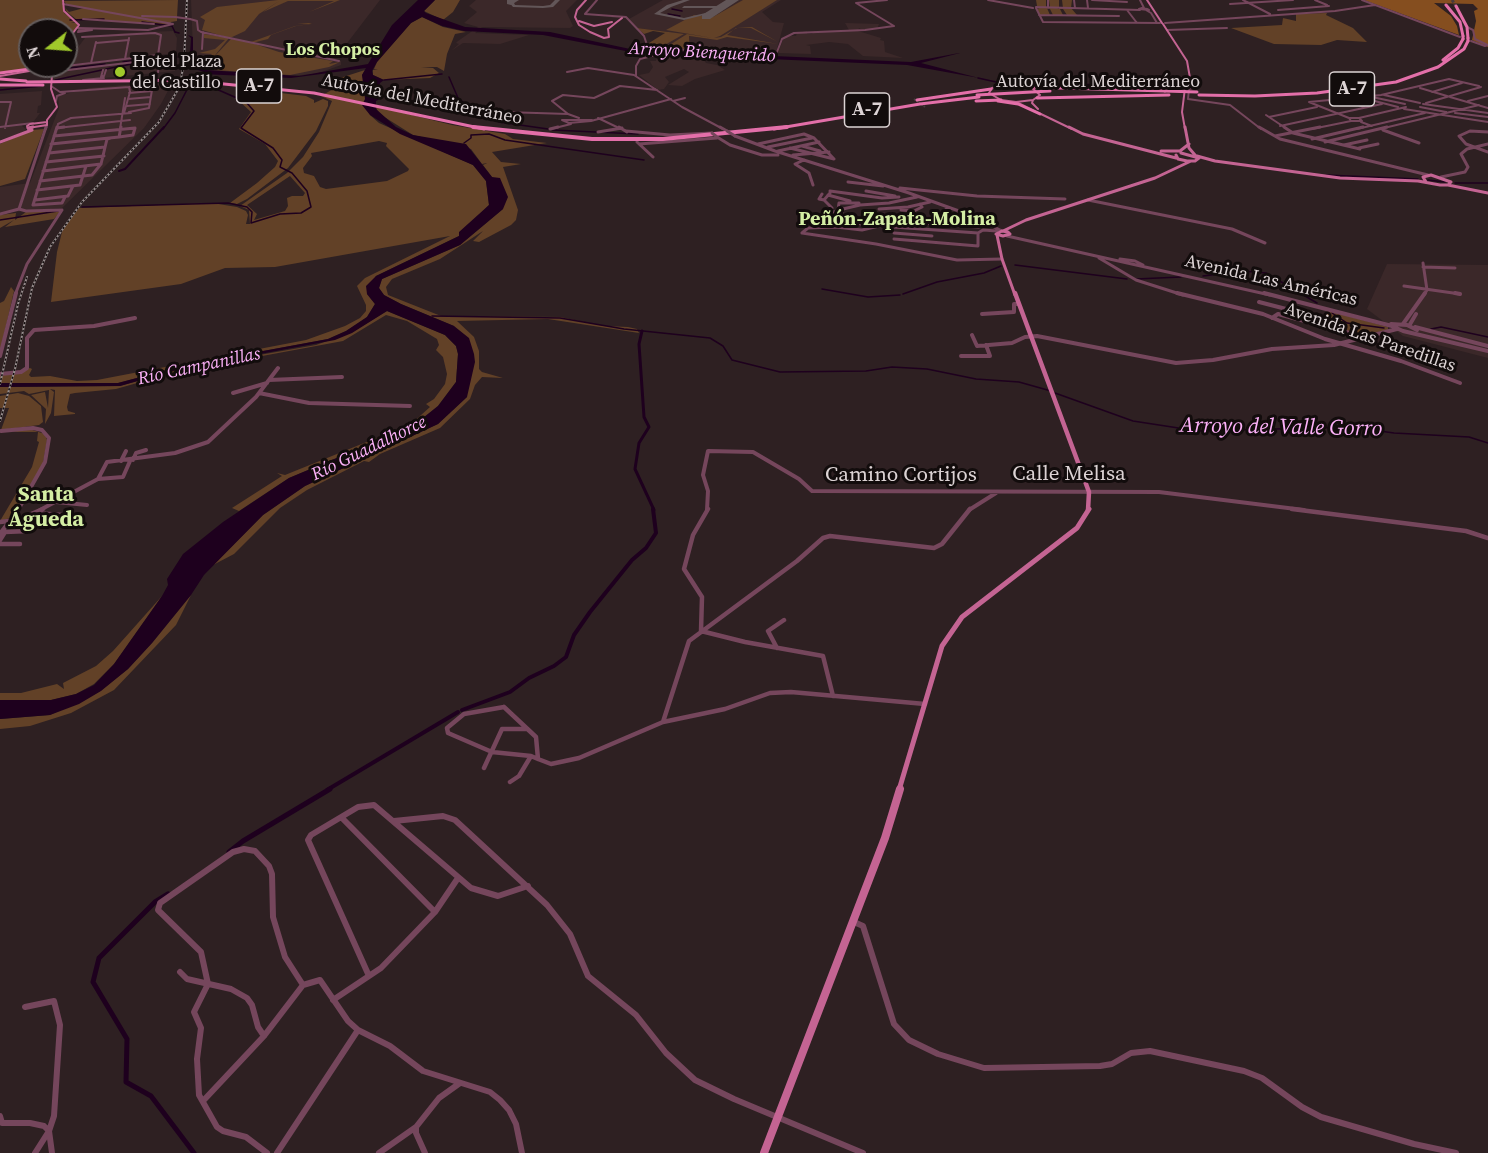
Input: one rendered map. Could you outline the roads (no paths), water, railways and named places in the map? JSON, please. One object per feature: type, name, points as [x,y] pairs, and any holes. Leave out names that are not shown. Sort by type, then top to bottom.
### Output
[{"type":"highway","points":[[1446,5],[1460,22],[1462,37]]},
{"type":"highway","points":[[1456,6],[1467,27],[1469,40]]},
{"type":"highway","name":"Autovía del Mediterráneo","points":[[1221,95],[1314,91],[1390,80],[1423,70],[1448,58],[1458,48],[1462,37]]},
{"type":"highway","name":"Autovía del Mediterráneo","points":[[1221,95],[1317,93],[1396,82],[1419,75],[1453,59],[1464,49],[1469,40]]},
{"type":"highway","points":[[0,80],[18,75]]},
{"type":"highway","points":[[0,80],[27,83]]},
{"type":"highway","points":[[0,80],[27,83]]},
{"type":"highway","points":[[0,80],[27,83]]},
{"type":"highway","name":"Autovía del Mediterráneo","points":[[27,83],[43,85],[205,81]]},
{"type":"highway","name":"Autovía del Mediterráneo","points":[[27,83],[205,81],[242,84],[315,92],[448,123],[510,132],[591,139],[691,138],[760,131],[854,114],[978,96],[1050,92],[1167,93]]},
{"type":"highway","points":[[1026,87],[1221,95]]},
{"type":"highway","points":[[854,114],[991,89]]},
{"type":"highway","points":[[1035,99],[1049,96],[1167,93]]},
{"type":"highway","points":[[854,114],[1000,100]]},
{"type":"highway","points":[[973,101],[1012,103],[1040,114]]},
{"type":"main road","points":[[579,21],[579,12],[588,0]]},
{"type":"main road","points":[[588,0],[576,12],[576,20],[585,29],[606,38]]},
{"type":"main road","points":[[1147,0],[1186,61],[1190,78]]},
{"type":"main road","points":[[63,2],[64,11],[74,18]]},
{"type":"main road","points":[[579,21],[587,25],[598,26],[611,23],[615,17]]},
{"type":"main road","points":[[606,38],[610,35],[609,27],[624,18]]},
{"type":"main road","points":[[579,21],[606,38]]},
{"type":"main road","points":[[1185,88],[1179,79],[1188,73]]},
{"type":"main road","points":[[1182,83],[1194,83],[1195,80],[1184,77]]},
{"type":"main road","points":[[47,126],[57,107],[50,78]]},
{"type":"main road","points":[[1189,84],[1185,88],[1182,112],[1189,146],[1198,158],[1193,161]]},
{"type":"main road","points":[[1173,170],[1176,164],[1174,160],[1083,134],[1040,114],[1027,105],[1000,100],[989,93],[991,89],[1005,85],[1026,87],[1039,93],[1034,105],[1055,120],[1086,134],[1193,161]]},
{"type":"main road","points":[[1016,102],[1035,99]]},
{"type":"main road","points":[[25,132],[35,122],[51,117]]},
{"type":"main road","points":[[35,122],[47,126]]},
{"type":"main road","points":[[0,142],[47,126]]},
{"type":"main road","points":[[27,128],[38,128]]},
{"type":"main road","points":[[1124,145],[1172,152],[1184,150],[1189,146]]},
{"type":"main road","points":[[1178,156],[1189,146]]},
{"type":"main road","points":[[1143,151],[1178,156],[1196,155],[1215,160],[1340,178],[1426,182],[1467,188]]},
{"type":"main road","points":[[1178,156],[1179,165]]},
{"type":"main road","points":[[764,1153],[854,922],[897,801],[937,662],[950,631],[975,605],[1077,528],[1089,509],[1089,492],[1002,259],[998,242],[1002,231],[1155,178],[1179,165],[1193,161],[1215,160]]},
{"type":"main road","points":[[1411,181],[1424,177],[1441,177],[1488,194]]},
{"type":"main road","points":[[1424,177],[1426,182]]},
{"type":"main road","points":[[1447,185],[1449,181]]},
{"type":"main road","points":[[998,242],[1002,231]]},
{"type":"street","points":[[597,0],[585,13],[624,18]]},
{"type":"street","points":[[615,17],[624,15],[624,18],[644,36],[647,47],[659,50],[776,53],[782,39],[794,33],[892,27],[892,24],[856,3],[887,0]]},
{"type":"street","points":[[990,0],[1036,8],[1145,9]]},
{"type":"street","points":[[1010,4],[1015,0]]},
{"type":"street","points":[[1035,0],[1043,22],[1097,23],[1162,23],[1338,10],[1375,5]]},
{"type":"street","points":[[1048,0],[1048,8],[1056,22]]},
{"type":"street","points":[[1061,0],[1061,8],[1070,22]]},
{"type":"street","points":[[1074,0],[1075,8],[1083,22]]},
{"type":"street","points":[[1087,0],[1088,9],[1097,23]]},
{"type":"street","points":[[1092,0],[1127,1],[1128,9],[1137,23]]},
{"type":"street","points":[[1100,0],[1110,23]]},
{"type":"street","points":[[1140,0],[1145,9],[1162,23]]},
{"type":"street","points":[[1243,0],[1272,15]]},
{"type":"street","points":[[1258,0],[1270,6]]},
{"type":"street","points":[[1230,4],[1293,0]]},
{"type":"street","points":[[1316,0],[1338,10]]},
{"type":"street","points":[[1362,0],[1462,37]]},
{"type":"street","points":[[1114,1],[1115,9],[1124,23]]},
{"type":"street","points":[[63,2],[172,23],[159,28],[115,29],[93,26],[83,19]]},
{"type":"street","points":[[1286,14],[1277,10],[1329,6]]},
{"type":"street","points":[[139,17],[154,15],[190,19],[197,21],[198,30],[202,32],[339,61]]},
{"type":"street","points":[[1039,15],[1119,16]]},
{"type":"street","points":[[79,28],[129,22],[159,28]]},
{"type":"street","points":[[115,29],[129,22]]},
{"type":"street","points":[[79,28],[124,24],[152,25]]},
{"type":"street","points":[[93,26],[145,29],[152,25]]},
{"type":"street","points":[[78,65],[158,55],[161,35],[155,33],[98,38],[82,37],[92,35],[93,26]]},
{"type":"street","points":[[1467,27],[1473,30],[1475,39],[1488,45],[1486,47]]},
{"type":"street","points":[[155,33],[159,28]]},
{"type":"street","points":[[1167,30],[1227,28]]},
{"type":"street","points":[[202,32],[202,49]]},
{"type":"street","points":[[125,59],[130,35]]},
{"type":"street","points":[[91,63],[98,38]]},
{"type":"street","points":[[96,43],[129,40]]},
{"type":"street","points":[[1469,40],[1486,47]]},
{"type":"street","points":[[636,76],[636,66],[640,59],[656,55],[659,50]]},
{"type":"street","points":[[78,68],[105,69],[160,59],[158,72]]},
{"type":"street","points":[[105,69],[108,61]]},
{"type":"street","points":[[567,72],[605,69],[636,76],[672,100],[727,131],[802,161]]},
{"type":"street","points":[[51,84],[104,78]]},
{"type":"street","points":[[1350,120],[1309,102],[1360,98],[1417,88],[1449,79],[1481,87]]},
{"type":"street","points":[[1432,92],[1465,82]]},
{"type":"street","points":[[1194,83],[1200,86],[1189,89],[1188,99],[1230,105],[1276,136],[1424,177]]},
{"type":"street","points":[[51,84],[60,92],[153,84],[147,110],[131,113],[125,109]]},
{"type":"street","points":[[585,121],[568,114],[552,101],[563,95],[594,98],[620,86],[657,90]]},
{"type":"street","points":[[1276,136],[1350,120],[1360,120],[1488,86]]},
{"type":"street","points":[[56,101],[57,96],[68,92],[119,87],[127,89],[127,99]]},
{"type":"street","points":[[119,137],[129,87]]},
{"type":"street","points":[[1417,88],[1488,108]]},
{"type":"street","points":[[129,93],[152,91]]},
{"type":"street","points":[[1381,94],[1450,113],[1488,117]]},
{"type":"street","points":[[1370,96],[1425,113],[1488,117]]},
{"type":"street","points":[[1467,102],[1488,96]]},
{"type":"street","points":[[127,99],[151,97]]},
{"type":"street","points":[[576,123],[562,120],[593,122],[597,118],[685,98]]},
{"type":"street","points":[[1360,98],[1405,107]]},
{"type":"street","points":[[1341,99],[1364,108]]},
{"type":"street","points":[[0,102],[9,101],[5,127]]},
{"type":"street","points":[[73,186],[71,195],[35,200],[51,144],[61,122],[71,118],[150,104]]},
{"type":"street","points":[[1280,126],[1382,104]]},
{"type":"street","points":[[1419,105],[1461,110],[1488,117]]},
{"type":"street","points":[[1325,142],[1479,105]]},
{"type":"street","points":[[1320,107],[1267,116],[1292,133],[1312,139],[1358,149],[1378,144]]},
{"type":"street","points":[[505,112],[568,114]]},
{"type":"street","points":[[128,128],[131,113]]},
{"type":"street","points":[[549,116],[552,113]]},
{"type":"street","points":[[1312,139],[1425,113]]},
{"type":"street","points":[[1,118],[8,117]]},
{"type":"street","points":[[597,118],[625,130]]},
{"type":"street","points":[[57,128],[130,120]]},
{"type":"street","points":[[1360,120],[1419,143]]},
{"type":"street","points":[[550,129],[585,121]]},
{"type":"street","points":[[0,128],[35,122]]},
{"type":"street","points":[[61,122],[65,123],[63,127]]},
{"type":"street","points":[[19,209],[47,126]]},
{"type":"street","points":[[5,127],[27,128]]},
{"type":"street","points":[[51,144],[133,135],[135,128],[54,136]]},
{"type":"street","points":[[597,132],[625,130],[670,135],[712,133],[717,138],[762,155],[774,154],[895,188],[1002,231],[1126,262]]},
{"type":"street","points":[[1488,132],[1470,131],[1459,136],[1462,141],[1488,152]]},
{"type":"street","points":[[756,144],[804,134],[819,142],[834,159],[790,148]]},
{"type":"street","points":[[40,182],[92,175],[101,165],[107,139],[111,138]]},
{"type":"street","points":[[653,157],[638,143],[717,138]]},
{"type":"street","points":[[787,138],[802,146],[823,152]]},
{"type":"street","points":[[765,148],[813,138]]},
{"type":"street","points":[[90,148],[93,140]]},
{"type":"street","points":[[1341,145],[1367,140]]},
{"type":"street","points":[[775,152],[819,142]]},
{"type":"street","points":[[1449,181],[1467,170],[1467,164],[1461,154],[1473,147],[1488,144]]},
{"type":"street","points":[[49,153],[105,147]]},
{"type":"street","points":[[789,156],[829,152]]},
{"type":"street","points":[[46,162],[104,156]]},
{"type":"street","points":[[802,161],[795,164],[808,173],[813,185]]},
{"type":"street","points":[[43,171],[101,165]]},
{"type":"street","points":[[37,190],[82,184],[86,166]]},
{"type":"street","points":[[58,179],[61,169]]},
{"type":"street","points":[[1441,177],[1454,176]]},
{"type":"street","points":[[848,182],[886,185]]},
{"type":"street","points":[[895,188],[1065,199]]},
{"type":"street","points":[[866,191],[909,199]]},
{"type":"street","points":[[830,192],[891,199],[899,197]]},
{"type":"street","points":[[824,200],[830,192]]},
{"type":"street","points":[[830,192],[855,203]]},
{"type":"street","points":[[822,194],[819,199],[824,200],[832,208],[830,211]]},
{"type":"street","points":[[831,227],[840,212],[839,203],[876,204],[918,197]]},
{"type":"street","points":[[1087,200],[1233,229],[1265,243]]},
{"type":"street","points":[[879,209],[914,211],[922,207],[920,204],[930,202]]},
{"type":"street","points":[[820,227],[819,217],[830,211],[840,212],[861,204]]},
{"type":"street","points":[[876,204],[876,208],[879,209],[878,222],[870,229],[820,227],[803,230],[802,233],[957,260],[1002,259]]},
{"type":"street","points":[[947,208],[1002,231],[1104,259],[1138,264]]},
{"type":"street","points":[[879,214],[934,218],[947,208]]},
{"type":"street","points":[[0,214],[19,209],[26,211],[62,210],[27,264],[14,298],[0,356]]},
{"type":"street","points":[[840,212],[870,229]]},
{"type":"street","points":[[957,226],[958,212]]},
{"type":"street","points":[[931,242],[934,218]]},
{"type":"street","points":[[842,227],[851,220]]},
{"type":"street","points":[[894,239],[978,246],[980,221]]},
{"type":"street","points":[[878,222],[933,224],[1002,231]]},
{"type":"street","points":[[878,222],[895,227],[978,233]]},
{"type":"street","points":[[892,247],[895,227]]},
{"type":"street","points":[[955,244],[956,231]]},
{"type":"street","points":[[894,233],[932,236]]},
{"type":"street","name":"Avenida Las Paredillas","points":[[1104,259],[1136,280],[1163,290],[1272,318],[1460,383]]},
{"type":"street","name":"Avenida Las Américas","points":[[1138,264],[1397,327]]},
{"type":"street","name":"Avenida Las Américas","points":[[1138,264],[1397,327]]},
{"type":"street","points":[[1410,328],[1414,314],[1427,290],[1423,265],[1455,268]]},
{"type":"street","points":[[1404,286],[1460,294]]},
{"type":"street","points":[[1259,302],[1325,319]]},
{"type":"street","points":[[981,314],[1014,312],[1014,304],[1018,304]]},
{"type":"street","points":[[1310,322],[1319,308]]},
{"type":"street","name":"Avenida Las Américas","points":[[1319,308],[1326,311]]},
{"type":"street","points":[[1272,318],[1278,314],[1364,337]]},
{"type":"street","points":[[972,335],[977,346],[1012,343],[1030,336],[1176,363],[1213,360],[1263,350],[1339,343],[1397,327],[1414,314]]},
{"type":"street","points":[[0,374],[21,372],[27,368],[27,335],[39,329],[94,326],[135,318]]},
{"type":"street","points":[[1403,324],[1410,328]]},
{"type":"street","points":[[1397,327],[1410,328],[1488,348]]},
{"type":"street","points":[[961,356],[990,356],[986,345]]},
{"type":"street","points":[[98,479],[107,462],[132,461],[175,453],[208,442],[259,393],[278,368]]},
{"type":"street","points":[[233,393],[268,381],[342,377]]},
{"type":"street","points":[[259,393],[309,403],[410,405]]},
{"type":"street","points":[[1,431],[33,428],[42,430],[49,438],[45,462],[26,499],[4,531],[0,542],[20,544]]},
{"type":"street","points":[[0,522],[20,519],[36,513],[98,479],[123,477],[136,453],[146,450]]},
{"type":"street","points":[[121,461],[126,451]]},
{"type":"street","name":"Camino Cortijos","points":[[701,631],[702,597],[684,569],[693,535],[708,508],[708,491],[703,475],[708,451],[753,452],[799,479],[812,490],[823,492],[998,492]]},
{"type":"street","name":"Calle Melisa","points":[[701,631],[797,561],[825,537],[934,548],[942,544],[971,508],[998,492],[1159,492],[1466,531],[1488,538]]},
{"type":"street","points":[[55,502],[87,505]]},
{"type":"street","points":[[36,513],[76,516]]},
{"type":"street","points":[[20,519],[69,523]]},
{"type":"street","points":[[4,531],[31,525]]},
{"type":"street","points":[[4,531],[29,531]]},
{"type":"street","points":[[777,648],[768,631],[784,620]]},
{"type":"street","points":[[663,722],[676,686],[684,649],[693,636],[701,631],[823,656],[833,696]]},
{"type":"street","points":[[510,782],[519,776],[534,757],[536,736],[509,710],[498,707],[464,714],[451,723],[447,728],[448,733],[492,752],[534,757],[551,764],[579,758],[663,722],[717,711],[770,693],[790,692],[925,704]]},
{"type":"street","points":[[484,768],[502,729],[528,729]]},
{"type":"street","points":[[369,976],[308,840],[311,835],[358,807],[367,804],[374,805],[471,888],[498,897],[528,886]]},
{"type":"street","points":[[394,820],[451,817],[528,886],[558,918],[576,945],[584,970],[599,986],[636,1015],[666,1053],[695,1080],[863,1153]]},
{"type":"street","points":[[342,818],[435,912]]},
{"type":"street","points":[[267,1153],[246,1137],[223,1131],[217,1127],[199,1095],[197,1059],[201,1028],[194,1012],[208,984],[201,952],[159,907],[160,903],[233,852],[244,849],[255,851],[269,866],[272,874],[273,917],[285,957],[303,984]]},
{"type":"street","points":[[333,1000],[381,968],[435,912],[458,878]]},
{"type":"street","points":[[854,922],[863,926],[894,1024],[909,1040],[938,1054],[968,1065],[1007,1068],[1100,1066],[1112,1064],[1139,1051],[1150,1051],[1244,1071],[1262,1078],[1302,1107],[1321,1117],[1414,1144],[1456,1153]]},
{"type":"street","points":[[180,972],[187,979],[231,989],[247,998],[252,1005],[258,1027],[264,1036]]},
{"type":"street","points":[[203,1101],[264,1036],[303,984],[320,980],[348,1021],[358,1030],[390,1046],[423,1071],[489,1092],[500,1100],[509,1110],[516,1124],[522,1153]]},
{"type":"street","points":[[25,1007],[54,1001],[60,1025],[54,1116],[49,1131],[35,1153]]},
{"type":"street","points":[[277,1153],[358,1030]]},
{"type":"street","points":[[379,1153],[416,1128],[439,1098],[460,1083]]},
{"type":"street","points":[[1,1122],[44,1126],[49,1131],[52,1153]]},
{"type":"street","points":[[416,1128],[425,1153]]},
{"type":"water","points":[[418,0],[435,0],[424,11],[426,13],[465,27],[550,32],[635,50],[911,62],[960,53],[921,63],[979,78],[907,65],[653,54],[648,51],[636,53],[543,35],[464,31],[442,26],[422,17],[411,23],[372,71],[373,75],[384,80],[380,83],[378,92],[380,99],[376,101],[376,109],[396,127],[413,135],[466,144],[492,177],[500,178],[508,197],[503,209],[460,245],[382,279],[379,288],[384,295],[454,326],[469,338],[475,362],[467,397],[438,424],[305,486],[263,515],[204,575],[191,595],[152,643],[128,669],[101,691],[79,704],[50,715],[0,719],[0,700],[51,700],[76,694],[94,685],[114,664],[162,596],[168,585],[167,579],[183,554],[223,522],[289,478],[413,426],[438,406],[456,382],[458,354],[456,346],[445,335],[387,311],[352,333],[335,340],[180,369],[120,386],[0,387],[0,383],[118,383],[182,366],[328,339],[346,331],[367,317],[375,304],[367,294],[366,286],[376,276],[459,236],[459,232],[489,205],[486,181],[473,165],[400,134],[370,115],[362,105],[365,99],[362,75],[366,68],[291,78],[201,74],[204,72],[195,69],[192,57],[187,56],[192,55],[190,54],[191,38],[188,35],[193,37],[193,51],[198,58],[198,66],[206,70],[299,76],[368,64],[392,25]]},
{"type":"waterway","points":[[672,9],[682,11]]},
{"type":"waterway","points":[[668,14],[680,16]]},
{"type":"waterway","points":[[78,20],[104,19]]},
{"type":"waterway","points":[[142,22],[172,26]]},
{"type":"waterway","points":[[172,26],[175,32]]},
{"type":"waterway","points":[[175,32],[179,33]]},
{"type":"waterway","points":[[152,59],[177,57]]},
{"type":"waterway","points":[[123,62],[153,58]]},
{"type":"waterway","points":[[106,69],[137,63]]},
{"type":"waterway","points":[[78,67],[105,64]]},
{"type":"waterway","points":[[55,80],[102,70]]},
{"type":"waterway","points":[[163,129],[175,113],[194,76],[205,73]]},
{"type":"waterway","points":[[384,80],[442,74]]},
{"type":"waterway","points":[[449,77],[458,98],[478,114],[499,122],[548,129]]},
{"type":"waterway","points":[[978,78],[996,82],[1035,84],[1145,85]]},
{"type":"waterway","points":[[82,207],[228,203],[247,207],[252,212],[251,223],[280,214],[301,213],[311,207],[307,191],[292,173],[280,167],[282,160],[273,148],[241,128],[254,111],[246,102],[214,88],[195,87],[192,84]]},
{"type":"waterway","points":[[0,90],[41,86]]},
{"type":"waterway","points":[[119,171],[125,169],[164,127]]},
{"type":"waterway","points":[[553,130],[638,134]]},
{"type":"waterway","points":[[464,143],[471,138],[471,135],[489,134],[505,140],[644,160]]},
{"type":"waterway","points":[[1326,175],[1418,179]]},
{"type":"waterway","points":[[1428,180],[1445,182]]},
{"type":"waterway","points":[[1455,183],[1488,183]]},
{"type":"waterway","points":[[0,220],[58,211]]},
{"type":"waterway","points":[[1015,265],[1127,279]]},
{"type":"waterway","points":[[903,294],[937,282],[984,273],[1001,266]]},
{"type":"waterway","points":[[1203,276],[1243,271],[1266,273],[1317,303]]},
{"type":"waterway","points":[[1136,279],[1181,277]]},
{"type":"waterway","points":[[822,289],[868,297],[900,295]]},
{"type":"waterway","points":[[1332,313],[1347,323],[1384,328]]},
{"type":"waterway","name":"Arroyo del Valle Gorro","points":[[432,316],[560,318],[624,329],[710,338],[723,346],[732,360],[780,372],[866,371],[892,367],[927,369],[976,379],[1019,382],[1051,391]]},
{"type":"waterway","points":[[1431,329],[1441,327],[1488,337]]},
{"type":"waterway","points":[[642,331],[639,344],[644,417],[649,427],[639,443],[635,469],[654,510]]},
{"type":"waterway","name":"Arroyo del Valle Gorro","points":[[1055,393],[1133,421],[1198,431],[1351,427],[1394,433],[1469,437],[1488,443]]},
{"type":"waterway","points":[[462,710],[510,692],[529,678],[554,666],[566,657],[574,635],[590,612],[632,560],[646,548],[656,533],[653,509]]},
{"type":"waterway","points":[[327,790],[458,712]]},
{"type":"waterway","points":[[229,852],[243,841],[330,789]]},
{"type":"waterway","points":[[168,894],[155,902],[99,958],[93,982],[127,1039],[126,1082],[151,1096],[194,1153]]},
{"type":"tunnel","points":[[1452,0],[1456,6]]},
{"type":"tunnel","points":[[914,99],[925,107]]},
{"type":"railway","points":[[0,421],[15,369],[32,288],[50,247],[82,202],[159,122],[180,86],[184,61],[187,0]]},
{"type":"railway","points":[[0,384],[18,304],[27,277]]},
{"type":"place","name":"Hotel Plaza del Castillo","points":[[120,72]]},
{"type":"district","name":"Los Chopos","points":[[333,50]]},
{"type":"district","name":"Peñón-Zapata-Molina","points":[[897,220]]},
{"type":"district","name":"Santa Águeda","points":[[46,508]]},
{"type":"water label","name":"Arroyo Bienquerido","points":[[702,53]]},
{"type":"water label","name":"Río Campanillas","points":[[199,367]]},
{"type":"water label","name":"Río Guadalhorce","points":[[369,449]]}]
